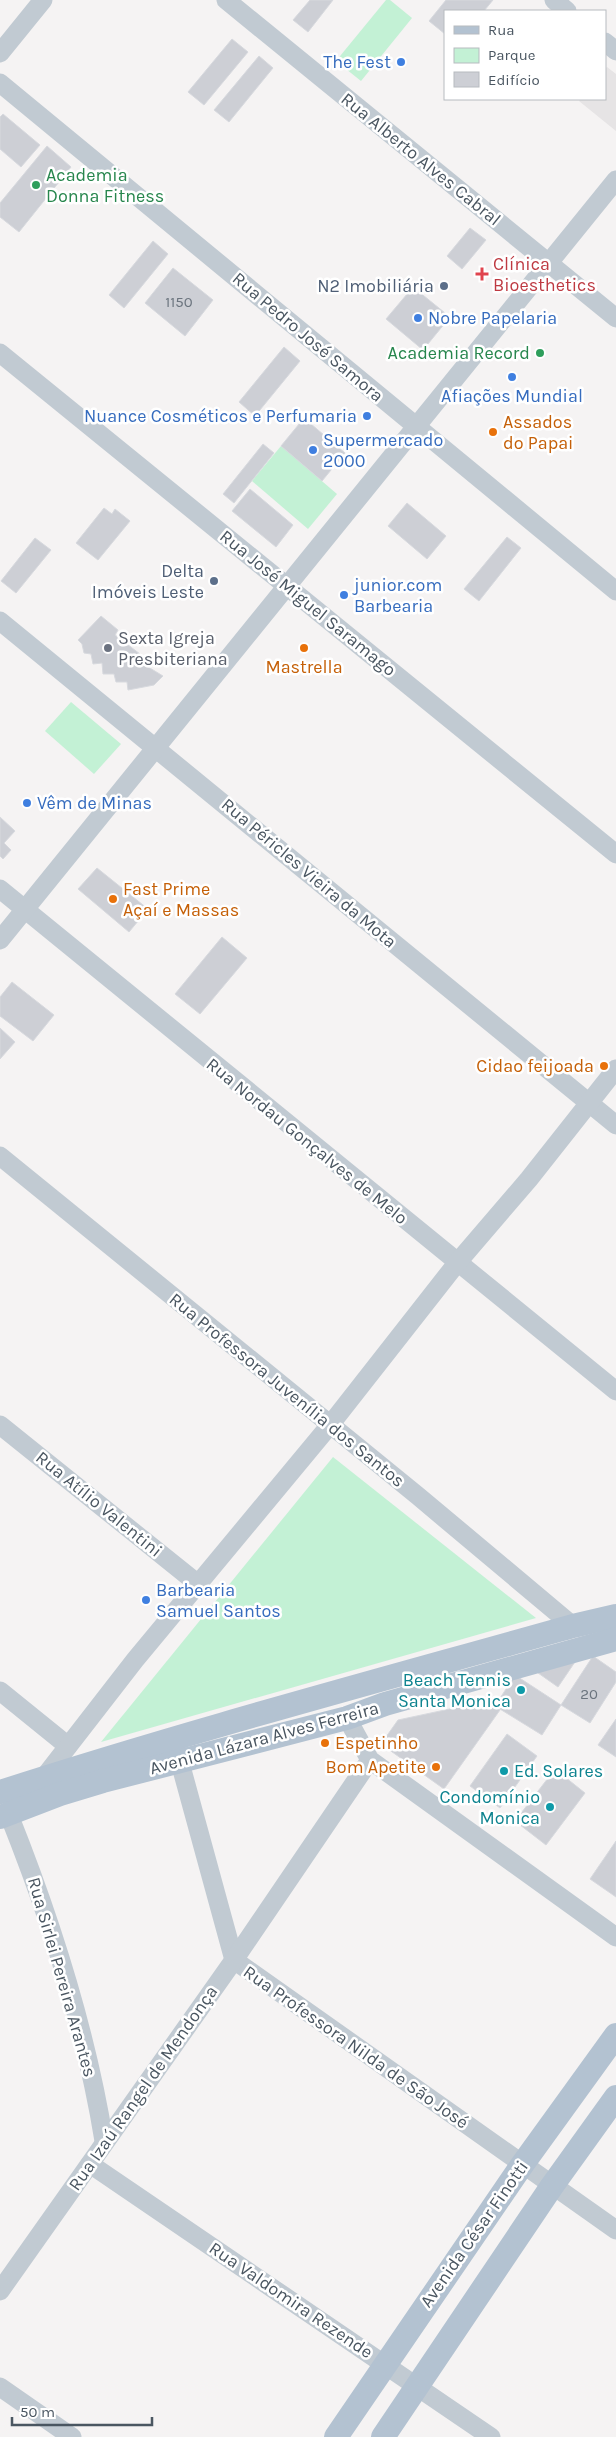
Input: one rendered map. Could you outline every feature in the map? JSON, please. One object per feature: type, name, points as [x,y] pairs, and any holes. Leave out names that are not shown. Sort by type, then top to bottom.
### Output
[{"type":"main road","name":"Avenida Lázara Alves Ferreira","points":[[0,1792],[45,1776],[572,1626],[616,1634]]},
{"type":"main road","name":"Avenida Lázara Alves Ferreira","points":[[4,1816],[60,1794],[348,1718],[616,1634]]},
{"type":"main road","points":[[434,1665],[442,1689]]},
{"type":"main road","name":"Avenida César Finotti","points":[[336,2437],[522,2164],[616,2035]]},
{"type":"main road","name":"Avenida César Finotti","points":[[383,2437],[552,2186],[616,2097]]},
{"type":"street","points":[[0,53],[43,0]]},
{"type":"street","name":"Rua Alberto Alves Cabral","points":[[226,0],[616,318]]},
{"type":"street","points":[[554,0],[567,10]]},
{"type":"street","points":[[606,43],[616,51]]},
{"type":"street","name":"Rua Pedro José Samora","points":[[0,83],[616,590]]},
{"type":"street","points":[[0,940],[616,180]]},
{"type":"street","name":"Rua José Miguel Saramago","points":[[0,353],[616,854]]},
{"type":"street","name":"Rua Péricles Vieira da Mota","points":[[0,621],[616,1125]]},
{"type":"street","name":"Rua Nordau Gonçalves de Melo","points":[[0,889],[616,1391]]},
{"type":"street","points":[[45,1776],[198,1584],[330,1425],[457,1263],[529,1179],[616,1069]]},
{"type":"street","name":"Rua Professora Juvenília dos Santos","points":[[0,1156],[330,1425],[572,1626]]},
{"type":"street","name":"Rua Atílio Valentini","points":[[0,1425],[198,1584]]},
{"type":"street","points":[[0,1691],[68,1746]]},
{"type":"street","points":[[348,1718],[370,1760],[616,1937]]},
{"type":"street","name":"Rua Professora Nilda de São José","points":[[174,1740],[234,1960],[616,2230]]},
{"type":"street","name":"Rua Izaú Rangel de Mendonça","points":[[0,2291],[90,2164],[104,2141],[234,1960],[370,1760]]},
{"type":"street","name":"Rua Sirlei Pereira Arantes","points":[[4,1816],[46,1910],[97,2096],[104,2141]]},
{"type":"street","name":"Rua Valdomira Rezende","points":[[90,2164],[491,2437]]},
{"type":"street","points":[[0,2387],[72,2437]]},
{"type":"shaded area","points":[[606,68],[616,74],[616,131],[579,101],[606,100]]},
{"type":"green space","points":[[386,0],[390,0],[412,18],[361,81],[336,61]]},
{"type":"green space","points":[[281,446],[337,494],[308,529],[252,481]]},
{"type":"green space","points":[[71,702],[121,744],[94,774],[45,731]]},
{"type":"green space","points":[[333,1457],[536,1618],[101,1742]]},
{"type":"building","points":[[310,0],[333,0],[308,32],[293,20]]},
{"type":"building","points":[[446,0],[493,0],[485,10],[444,10],[444,33],[429,21]]},
{"type":"building","points":[[232,39],[248,52],[204,105],[188,92]]},
{"type":"building","points":[[259,56],[273,68],[229,122],[214,110]]},
{"type":"building","points":[[3,114],[40,145],[21,167],[0,149],[0,117]]},
{"type":"building","name":"Academia Donna Fitness","points":[[47,146],[71,167],[19,232],[0,217],[0,203]]},
{"type":"building","points":[[470,228],[486,240],[462,269],[447,256]]},
{"type":"building","points":[[153,241],[168,254],[124,308],[109,295]]},
{"type":"building","points":[[173,268],[213,300],[185,336],[145,303]]},
{"type":"building","name":"Nobre Papelaria","points":[[413,287],[450,317],[423,350],[386,319]]},
{"type":"building","points":[[284,347],[300,361],[255,416],[239,402]]},
{"type":"building","name":"Supermercado 2000","points":[[304,418],[345,453],[322,481],[281,446]]},
{"type":"building","points":[[263,444],[274,453],[234,503],[223,494]]},
{"type":"building","points":[[250,489],[293,525],[276,547],[232,511]]},
{"type":"building","points":[[407,503],[446,536],[427,559],[388,526]]},
{"type":"building","points":[[104,508],[112,514],[115,509],[130,521],[98,560],[76,543]]},
{"type":"building","points":[[507,537],[521,548],[479,601],[464,589]]},
{"type":"building","points":[[35,538],[51,550],[16,593],[1,581]]},
{"type":"building","name":"Sexta Igreja Presbiteriana","points":[[101,616],[118,630],[115,635],[140,654],[140,662],[163,676],[154,685],[128,690],[127,682],[116,682],[114,674],[103,674],[102,663],[93,664],[91,654],[84,653],[82,644],[78,640]]},
{"type":"building","points":[[0,817],[15,831],[4,843],[11,850],[3,859],[0,856]]},
{"type":"building","name":"Fast Prime Açaí e Massas","points":[[97,868],[148,909],[129,932],[78,889]]},
{"type":"building","points":[[222,937],[247,958],[200,1014],[175,994]]},
{"type":"building","points":[[12,982],[54,1015],[33,1041],[0,1016],[0,997]]},
{"type":"building","points":[[0,1028],[15,1042],[0,1059]]},
{"type":"building","points":[[579,1656],[558,1687],[531,1668]]},
{"type":"building","points":[[593,1656],[616,1672],[616,1682],[590,1723],[561,1705]]},
{"type":"building","name":"Beach Tennis Santa Monica","points":[[515,1675],[561,1705],[542,1735],[495,1706]]},
{"type":"building","name":"Bom Apetite","points":[[487,1701],[500,1710],[444,1789],[381,1744],[398,1720]]},
{"type":"building","points":[[616,1719],[616,1757],[598,1745]]},
{"type":"building","name":"Ed. Solares","points":[[507,1734],[537,1756],[500,1808],[470,1786]]},
{"type":"building","name":"Condomínio Monica","points":[[555,1769],[585,1793],[546,1845],[515,1821]]},
{"type":"building","points":[[616,1841],[616,1897],[590,1879]]},
{"type":"place","name":"The Fest","points":[[401,62]]},
{"type":"place","name":"Academia Donna Fitness","points":[[36,185]]},
{"type":"place","name":"Clínica Bioesthetics","points":[[482,274]]},
{"type":"place","name":"N2 Imobiliária","points":[[444,286]]},
{"type":"place","name":"Nobre Papelaria","points":[[418,318]]},
{"type":"place","name":"Academia Record","points":[[540,353]]},
{"type":"place","name":"Afiações Mundial","points":[[512,377]]},
{"type":"place","name":"Nuance Cosméticos e Perfumaria","points":[[367,416]]},
{"type":"place","name":"Assados do Papai","points":[[493,432]]},
{"type":"place","name":"Supermercado 2000","points":[[313,450]]},
{"type":"place","name":"Delta Imóveis Leste","points":[[214,581]]},
{"type":"place","name":"junior.com Barbearia","points":[[344,595]]},
{"type":"place","name":"Sexta Igreja Presbiteriana","points":[[108,648]]},
{"type":"place","name":"Mastrella","points":[[304,648]]},
{"type":"place","name":"Vêm de Minas","points":[[27,803]]},
{"type":"place","name":"Fast Prime Açaí e Massas","points":[[113,899]]},
{"type":"place","name":"Cidao feijoada","points":[[604,1066]]},
{"type":"place","name":"Barbearia Samuel Santos","points":[[146,1600]]},
{"type":"place","name":"Beach Tennis Santa Monica","points":[[521,1690]]},
{"type":"place","name":"Espetinho","points":[[325,1743]]},
{"type":"place","name":"Bom Apetite","points":[[436,1767]]},
{"type":"place","name":"Ed. Solares","points":[[504,1771]]},
{"type":"place","name":"Condomínio Monica","points":[[550,1807]]}]
